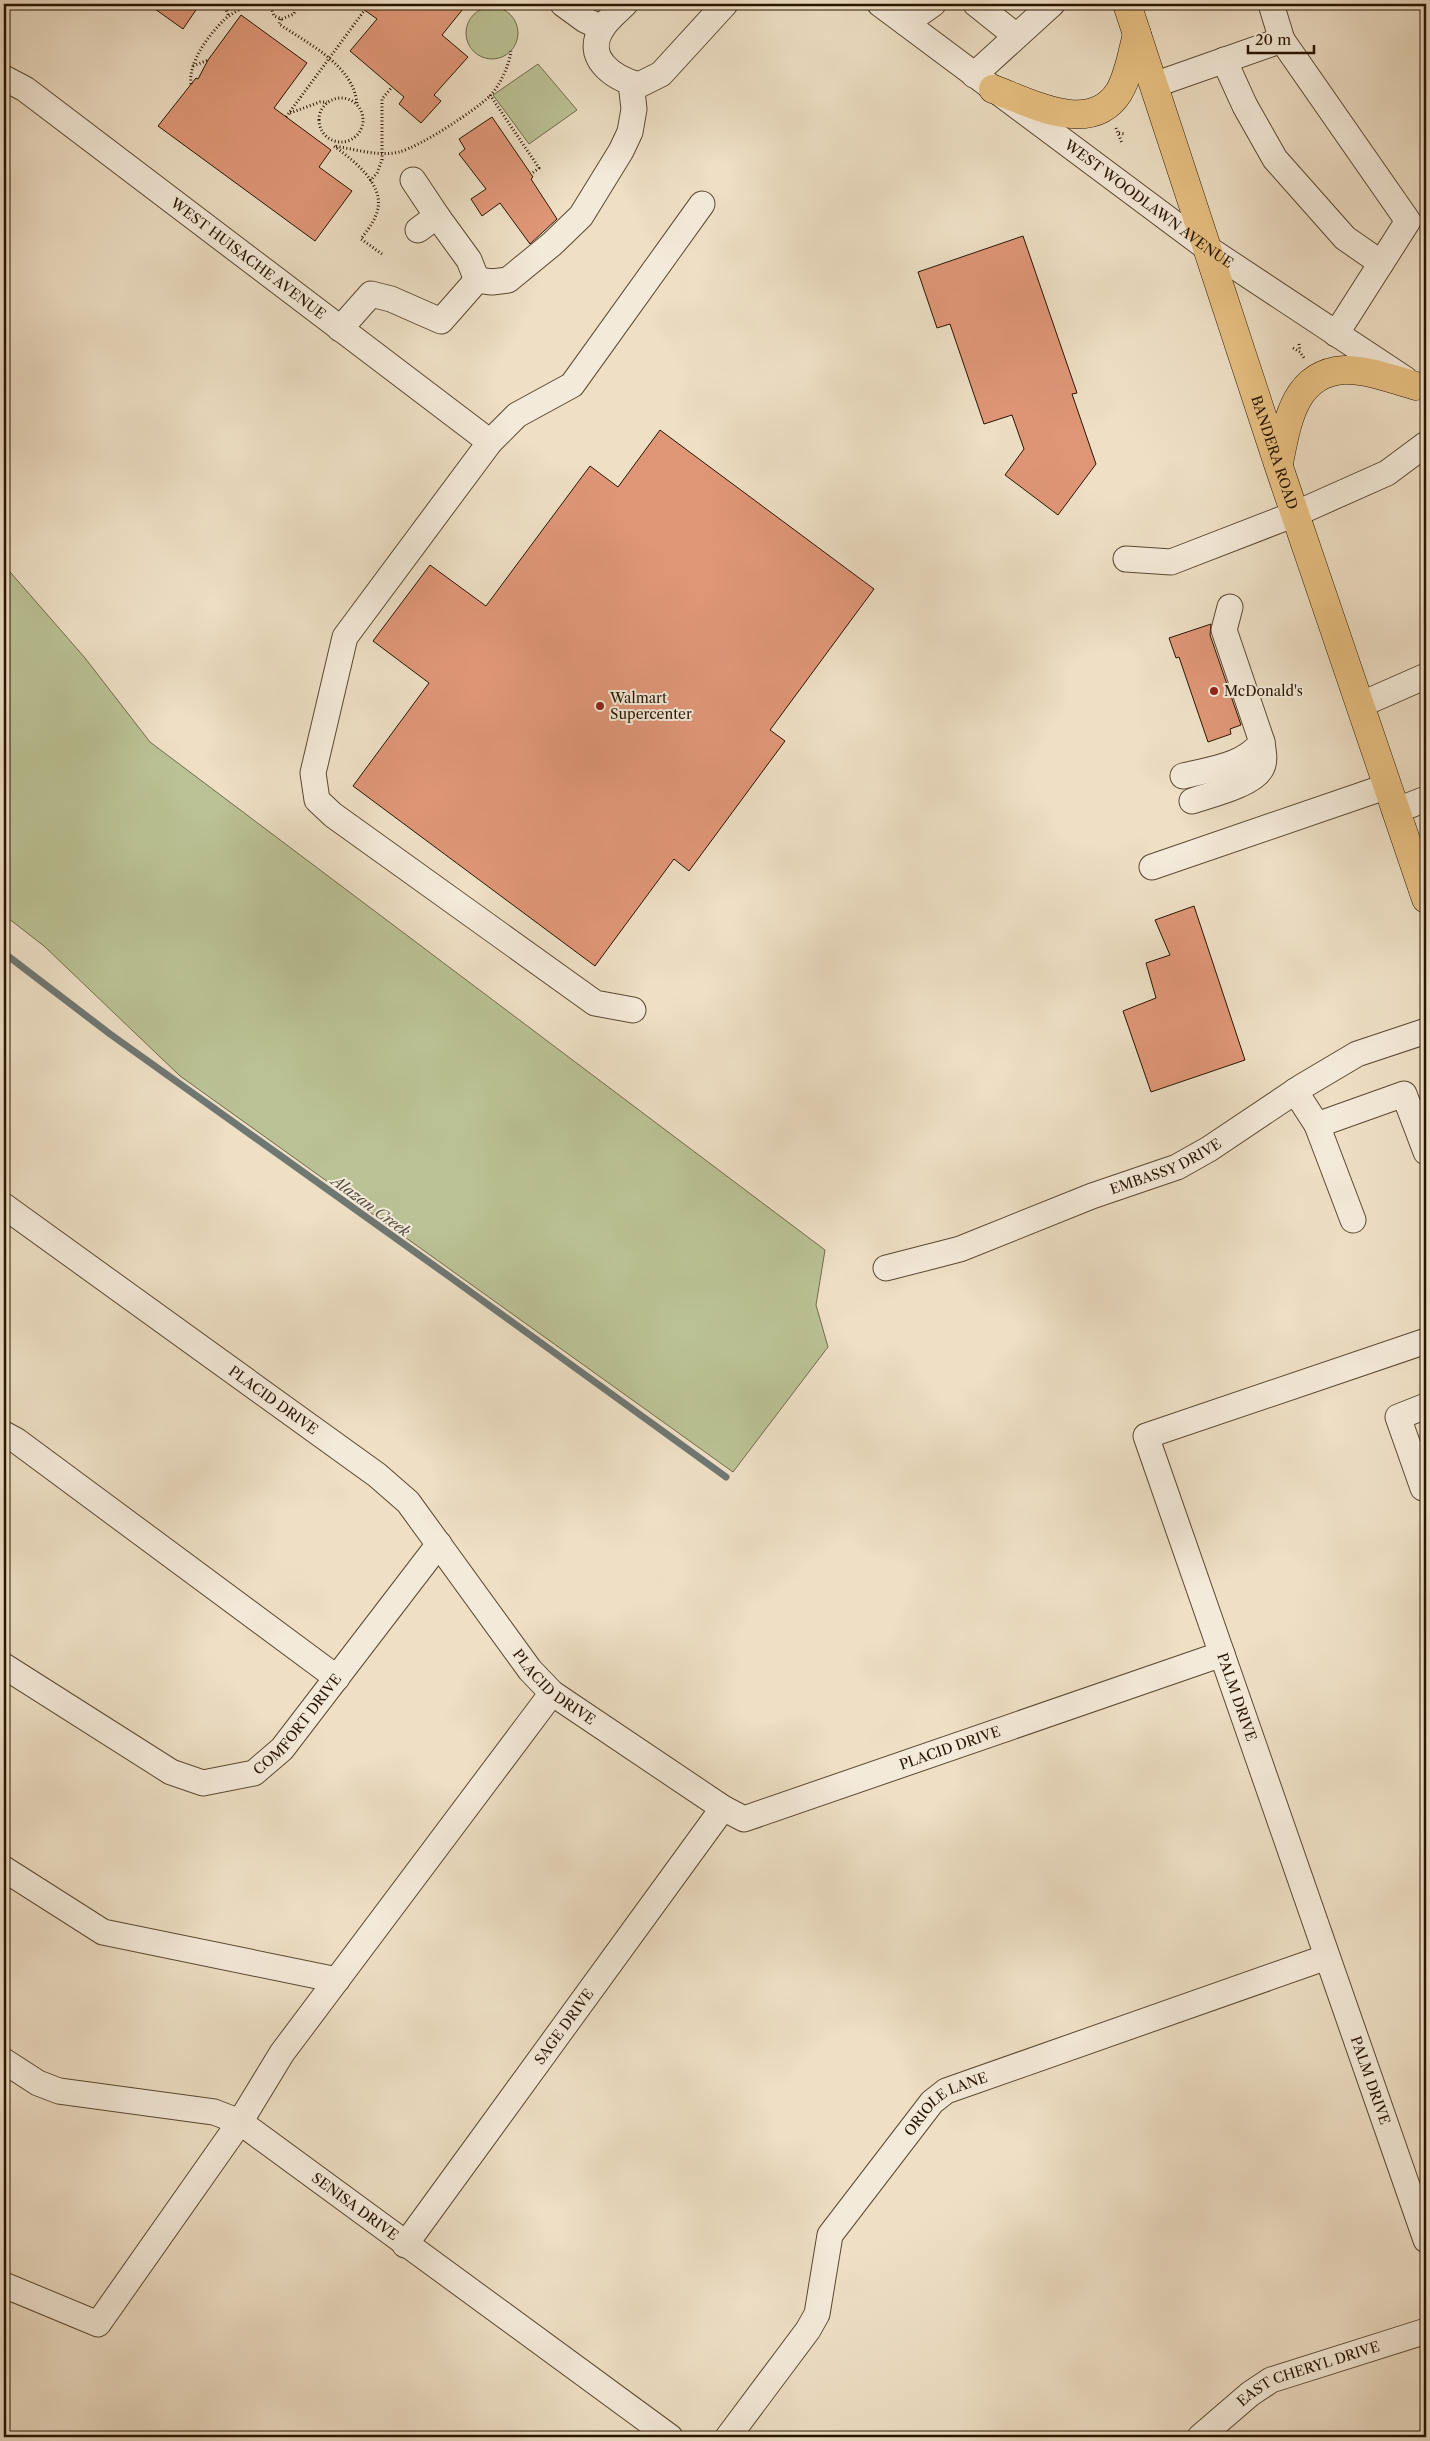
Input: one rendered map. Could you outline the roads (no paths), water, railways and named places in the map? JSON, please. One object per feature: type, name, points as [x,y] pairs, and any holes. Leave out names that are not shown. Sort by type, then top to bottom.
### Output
[{"type":"main road","name":"BANDERA ROAD","points":[[1127,4],[1278,464],[1426,899]]},
{"type":"main road","points":[[983,82],[1054,111],[1078,116],[1095,113],[1108,105],[1118,94],[1126,77],[1137,34]]},
{"type":"main road","points":[[1278,464],[1295,403],[1307,384],[1324,373],[1345,370],[1421,390]]},
{"type":"street","points":[[562,4],[585,20],[602,28]]},
{"type":"street","points":[[625,4],[602,28],[598,39],[597,52],[602,65],[613,75],[639,85],[661,74],[725,4]]},
{"type":"street","name":"WEST WOODLAWN AVENUE","points":[[880,4],[1207,248],[1421,390]]},
{"type":"street","points":[[906,23],[933,4]]},
{"type":"street","points":[[976,4],[1016,36]]},
{"type":"street","points":[[983,82],[1016,36],[1052,4]]},
{"type":"street","points":[[1271,4],[1282,40],[1417,222],[1381,263],[1336,334]]},
{"type":"street","points":[[1154,85],[1282,40]]},
{"type":"street","points":[[1224,60],[1245,106],[1274,159],[1345,238],[1381,263]]},
{"type":"street","name":"WEST HUISACHE AVENUE","points":[[4,78],[25,89],[490,442]]},
{"type":"street","points":[[477,280],[492,282],[508,280],[552,244],[581,216],[621,151],[630,132],[634,109],[631,83]]},
{"type":"street","points":[[414,180],[428,223],[469,260],[477,280]]},
{"type":"street","points":[[633,1010],[595,1003],[333,815],[317,800],[313,773],[346,637],[490,442],[517,415],[572,385],[702,204]]},
{"type":"street","points":[[340,329],[372,294],[391,299],[441,322],[477,280]]},
{"type":"street","points":[[1126,559],[1171,562],[1295,514],[1387,473],[1426,444]]},
{"type":"street","points":[[1192,801],[1253,779],[1262,768],[1264,758],[1262,742],[1224,630],[1230,607]]},
{"type":"street","points":[[1360,705],[1426,676]]},
{"type":"street","points":[[1183,776],[1242,760],[1254,753],[1262,742]]},
{"type":"street","points":[[1152,867],[1391,799],[1426,799]]},
{"type":"street","name":"EMBASSY DRIVE","points":[[886,1268],[960,1249],[1092,1196],[1176,1167],[1217,1144],[1295,1091],[1357,1054],[1426,1031]]},
{"type":"street","points":[[1295,1091],[1317,1125],[1352,1220]]},
{"type":"street","points":[[1317,1125],[1404,1094],[1426,1152]]},
{"type":"street","name":"PLACID DRIVE","points":[[4,1206],[376,1475],[408,1502],[530,1670],[552,1693],[723,1808],[744,1819],[753,1818],[1222,1654]]},
{"type":"street","name":"PALM DRIVE","points":[[1426,1341],[1146,1436],[1426,2240]]},
{"type":"street","points":[[1426,1406],[1398,1417],[1423,1488],[1426,1487]]},
{"type":"street","points":[[4,1434],[17,1441],[336,1678]]},
{"type":"street","name":"COMFORT DRIVE","points":[[4,1666],[171,1772],[204,1783],[254,1773],[282,1749],[439,1544]]},
{"type":"street","points":[[4,2285],[98,2324],[240,2122],[282,2053],[552,1693]]},
{"type":"street","name":"SAGE DRIVE","points":[[406,2245],[723,1808]]},
{"type":"street","points":[[4,1869],[104,1932],[337,1980]]},
{"type":"street","name":"ORIOLE LANE","points":[[728,2437],[818,2314],[830,2235],[932,2102],[946,2091],[1327,1957]]},
{"type":"street","name":"SENISA DRIVE","points":[[4,2061],[38,2082],[58,2091],[214,2112],[240,2122],[670,2437]]},
{"type":"street","name":"EAST CHERYL DRIVE","points":[[1200,2437],[1250,2394],[1271,2380],[1426,2331]]},
{"type":"waterway","name":"Alazan Creek","points":[[4,953],[110,1034],[726,1477]]},
{"type":"place","name":"McDonald's","points":[[1214,691]]},
{"type":"place","name":"Walmart Supercenter","points":[[600,706]]}]
